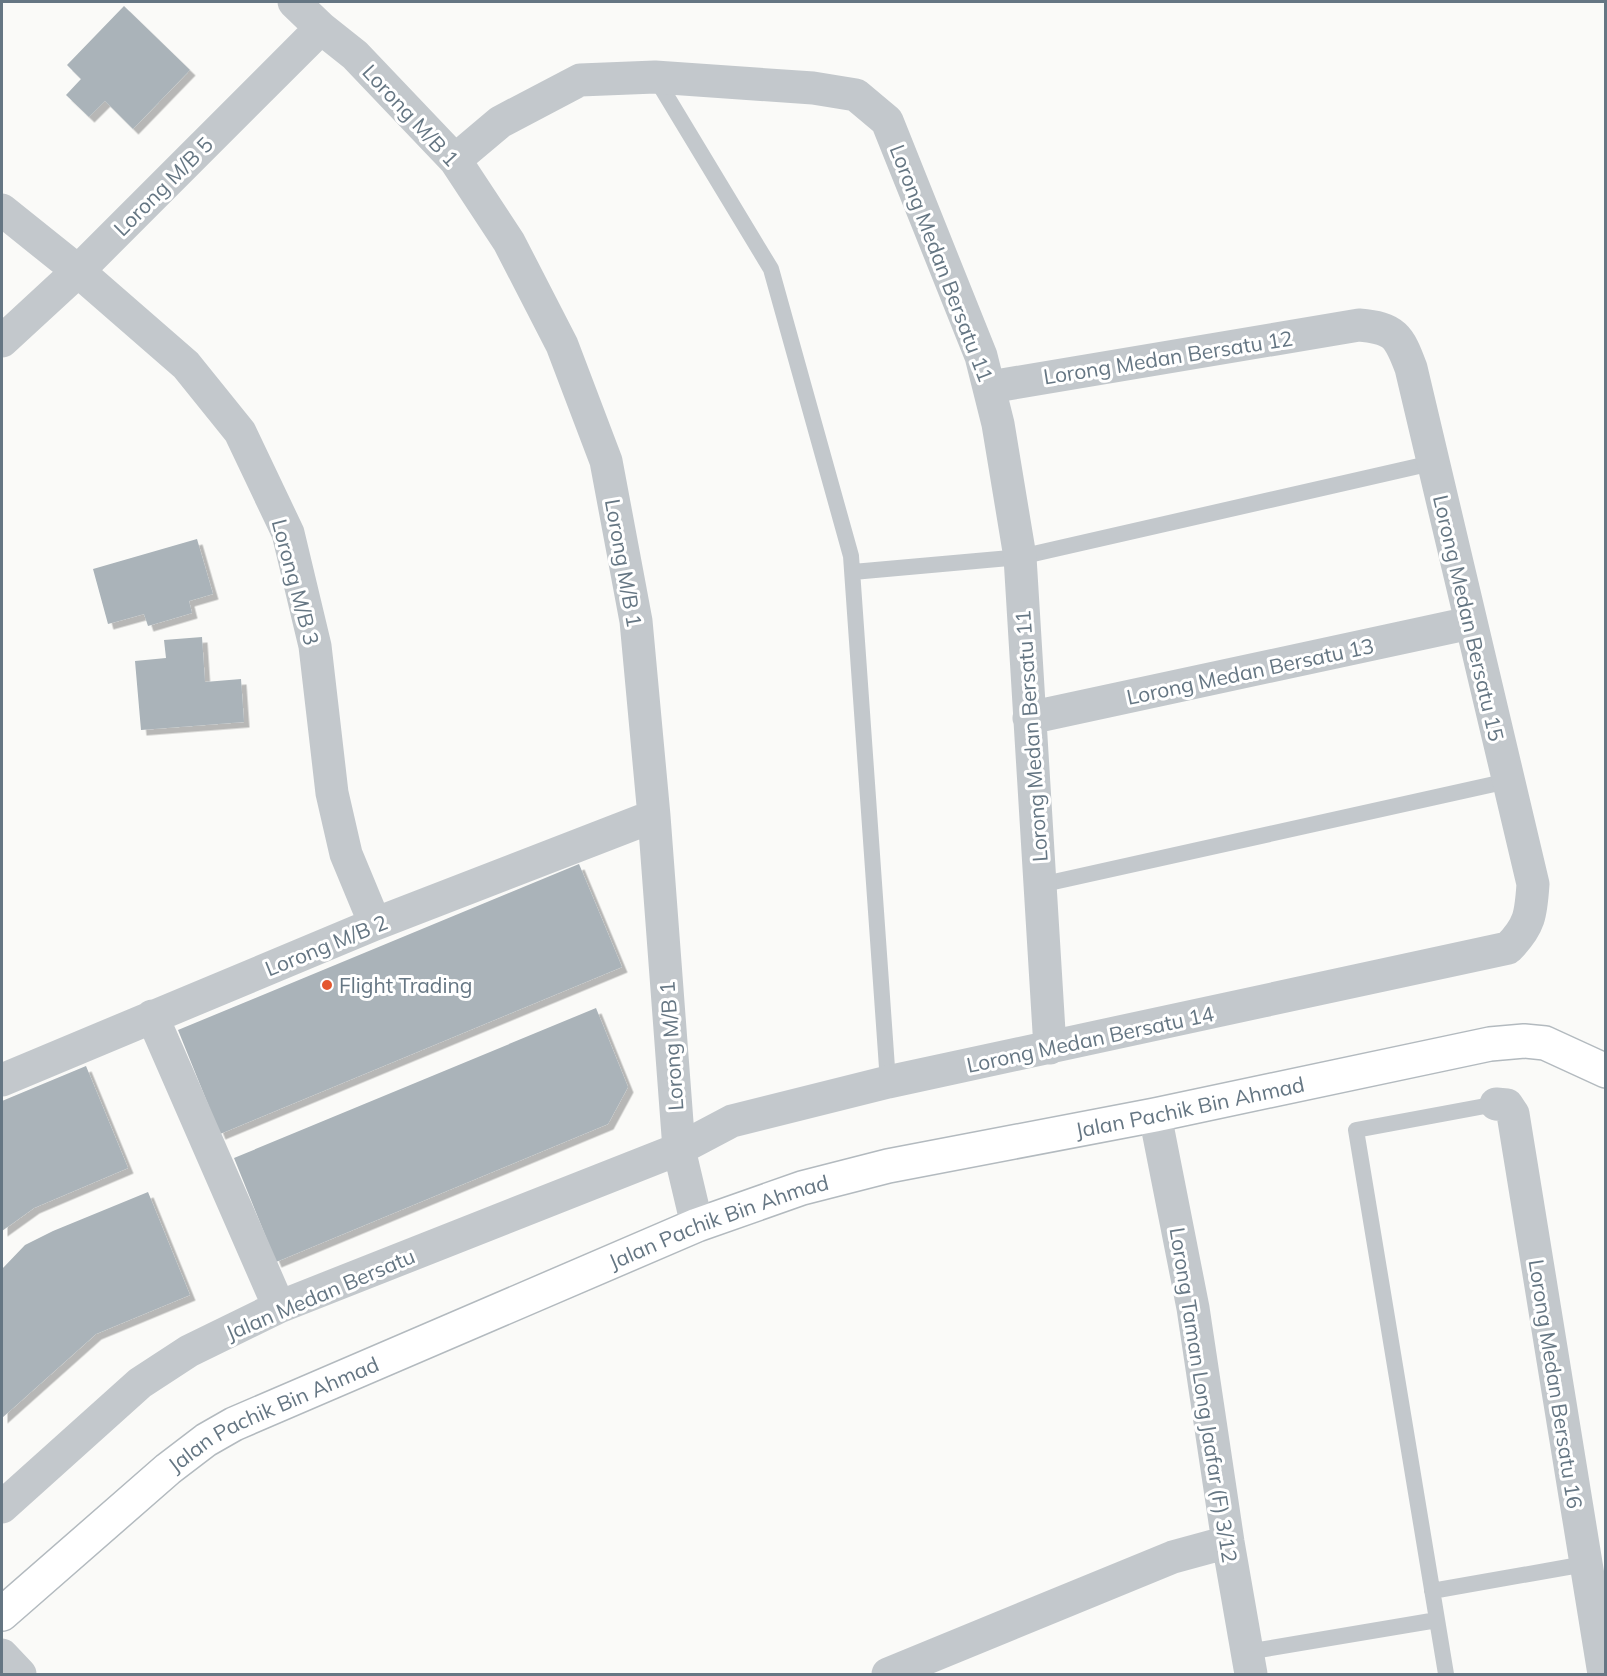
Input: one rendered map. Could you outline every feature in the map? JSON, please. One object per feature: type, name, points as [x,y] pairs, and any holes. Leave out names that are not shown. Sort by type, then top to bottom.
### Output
[{"type":"street","name":"Lorong M/B 1","points":[[294,2],[354,55],[455,160],[509,242],[562,345],[606,461],[636,621],[654,816],[679,1149],[697,1225]]},
{"type":"street","name":"Lorong M/B 5","points":[[2,341],[78,271],[321,28]]},
{"type":"street","name":"Lorong Medan Bersatu 11","points":[[455,160],[500,123],[580,81],[655,77],[813,88],[856,95],[886,121],[981,356],[998,424],[1020,557],[1050,1048]]},
{"type":"street","name":"Lorong M/B 3","points":[[2,210],[78,271],[186,365],[240,432],[288,533],[315,646],[331,782],[346,854],[375,924]]},
{"type":"street","name":"Lorong Medan Bersatu 15","points":[[1347,327],[1379,326],[1392,333],[1402,346],[1411,368],[1533,884],[1532,910],[1522,934],[1508,948]]},
{"type":"street","name":"Lorong Medan Bersatu 12","points":[[990,387],[1347,327]]},
{"type":"street","name":"Lorong Medan Bersatu 13","points":[[1029,718],[1470,623]]},
{"type":"street","name":"Lorong M/B 2","points":[[2,1080],[375,924],[654,816]]},
{"type":"street","name":"Lorong Medan Bersatu 14","points":[[679,1149],[732,1121],[888,1082],[1508,948]]},
{"type":"street","points":[[152,1016],[279,1307]]},
{"type":"street","name":"Jalan Pachik Bin Ahmad","points":[[2,1614],[168,1469],[206,1440],[225,1429],[697,1225],[802,1188],[888,1166],[1155,1115],[1490,1044],[1524,1041],[1545,1043],[1605,1071]]},
{"type":"street","name":"Lorong Medan Bersatu 16","points":[[1496,1104],[1507,1105],[1513,1114],[1604,1674]]},
{"type":"street","name":"Lorong Taman Long Jaafar (F) 3/12","points":[[1155,1115],[1193,1308],[1228,1542],[1249,1663]]},
{"type":"street","name":"Jalan Medan Bersatu","points":[[2,1506],[140,1383],[189,1351],[279,1307],[679,1149]]},
{"type":"street","points":[[890,1674],[1173,1557],[1228,1542]]},
{"type":"street","points":[[2,1654],[20,1674]]},
{"type":"lane","points":[[655,77],[771,269],[848,545],[854,572],[888,1082]]},
{"type":"lane","points":[[854,572],[1020,557],[1432,463]]},
{"type":"lane","points":[[1040,885],[1508,781]]},
{"type":"lane","points":[[1446,1674],[1356,1130],[1496,1104]]},
{"type":"lane","points":[[1432,1591],[1585,1564]]},
{"type":"lane","points":[[1249,1663],[1437,1620]]},
{"type":"building","points":[[124,6],[190,70],[133,129],[105,101],[89,117],[66,95],[81,79],[67,65]]},
{"type":"building","points":[[197,539],[213,594],[189,601],[192,613],[148,626],[144,614],[108,624],[93,569]]},
{"type":"building","points":[[202,637],[205,682],[241,679],[244,722],[141,730],[135,661],[166,658],[164,640]]},
{"type":"building","points":[[579,864],[622,967],[220,1134],[178,1030]]},
{"type":"building","points":[[596,1008],[628,1087],[608,1124],[276,1262],[234,1158]]},
{"type":"building","points":[[86,1066],[128,1168],[34,1208],[2,1231],[2,1101]]},
{"type":"building","points":[[148,1192],[190,1295],[96,1334],[2,1418],[2,1269],[25,1245]]},
{"type":"place","name":"Flight Trading","points":[[327,985]]}]
